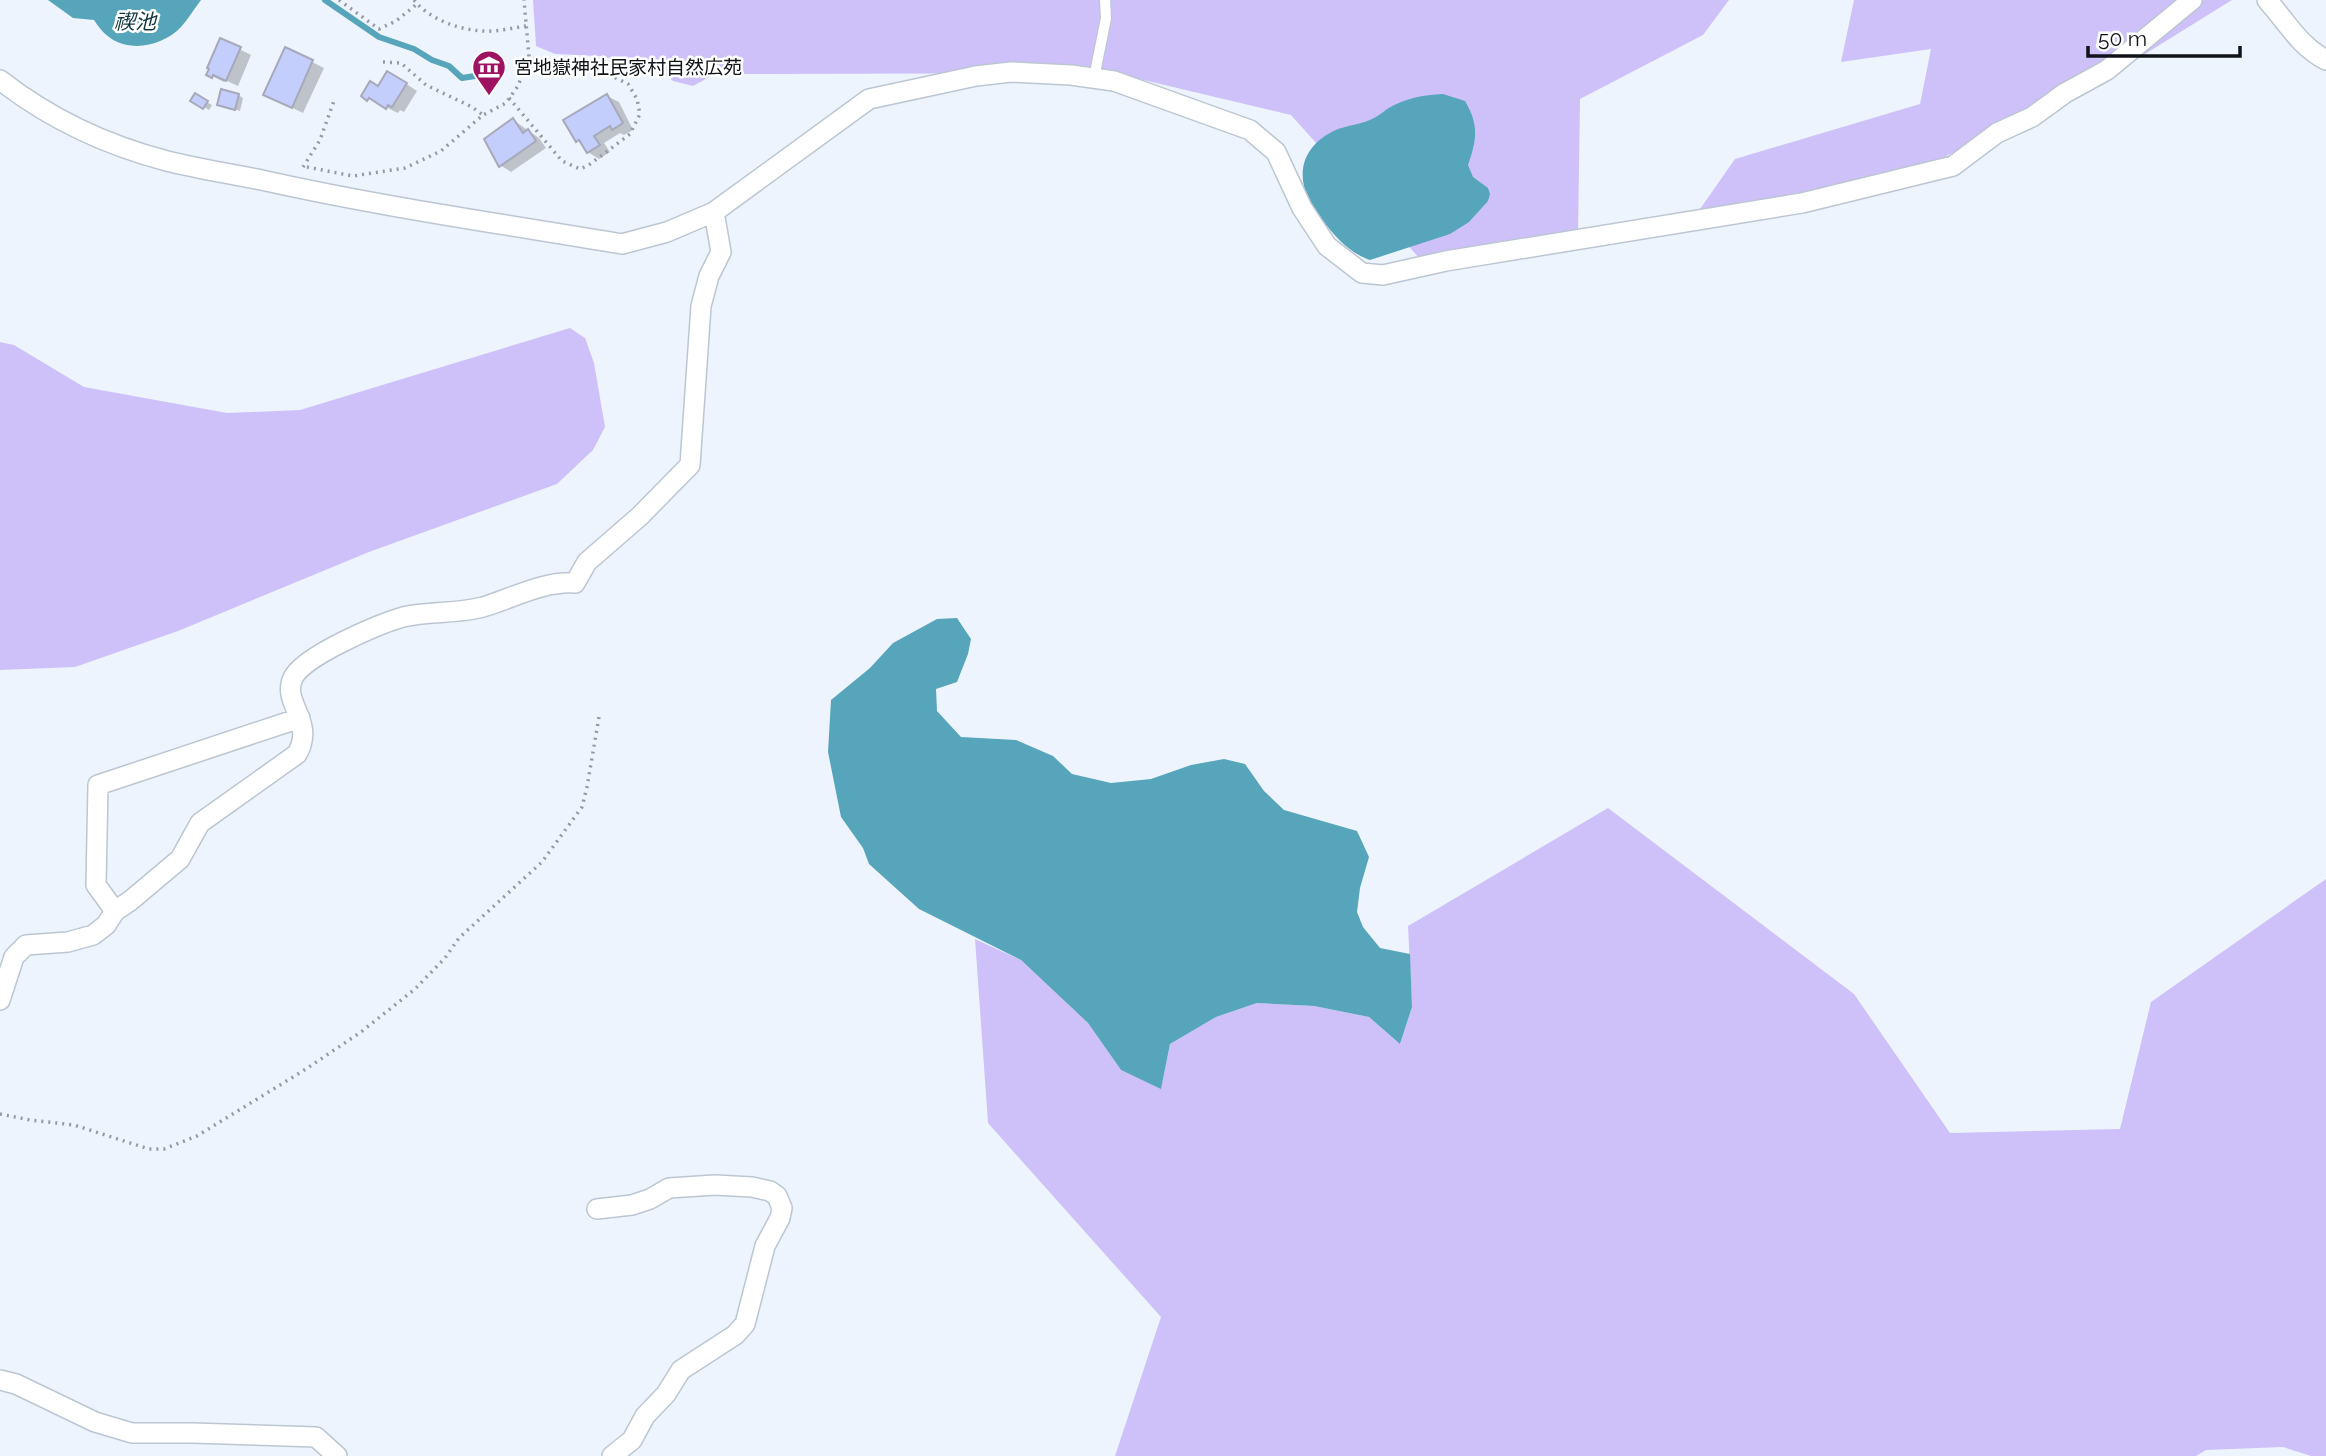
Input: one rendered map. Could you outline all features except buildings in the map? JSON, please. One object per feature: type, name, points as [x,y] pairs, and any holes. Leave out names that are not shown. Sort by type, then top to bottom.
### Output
[{"type":"street","points":[[0,80],[22,97],[76,130],[168,161],[305,190],[622,244],[667,232],[714,212],[869,99],[976,76],[1012,72],[1094,78],[1114,81],[1250,131],[1276,152],[1302,208],[1327,246],[1362,273],[1383,275],[1446,261],[1802,203],[1954,166],[1997,133],[2032,117],[2065,93],[2107,70],[2192,0]]},
{"type":"street","points":[[2267,0],[2297,39],[2326,60]]},
{"type":"street","points":[[0,1000],[14,957],[26,945],[68,942],[93,935],[106,925],[115,911],[180,859],[200,823],[297,754],[303,743],[304,730],[291,694],[292,684],[293,677],[307,661],[330,648],[403,618],[480,607],[558,582],[575,583],[587,562],[640,516],[690,465],[701,306],[709,276],[721,252],[714,212]]},
{"type":"street","points":[[115,911],[96,885],[99,785],[300,718]]},
{"type":"street","points":[[597,1209],[632,1205],[669,1188],[715,1185],[752,1186],[770,1191],[777,1196],[782,1208],[780,1218],[765,1246],[745,1324],[735,1335],[681,1370],[666,1394],[645,1416],[632,1440],[612,1456]]},
{"type":"street","points":[[0,1380],[16,1384],[95,1422],[132,1433],[316,1437],[337,1456]]},
{"type":"lane","points":[[1094,78],[1107,18],[1105,0]]},
{"type":"path","points":[[340,0],[379,29],[396,21],[416,2],[447,23],[469,30],[484,32],[526,26]]},
{"type":"path","points":[[292,165],[353,176],[405,168],[441,151],[484,115],[506,103],[518,86],[529,57],[524,0]]},
{"type":"path","points":[[509,98],[562,161],[580,169],[589,166],[630,134],[640,114],[637,99],[628,84],[608,74],[529,57]]},
{"type":"path","points":[[383,62],[401,63],[426,85],[484,115]]},
{"type":"path","points":[[303,167],[320,140],[335,98]]},
{"type":"path","points":[[0,1114],[74,1125],[149,1149],[164,1149],[197,1136],[306,1069],[361,1032],[415,989],[459,938],[542,862],[582,807],[599,717]]},
{"type":"shaded area","points":[[533,0],[1729,0],[1703,35],[1580,99],[1578,235],[1421,260],[1291,115],[1114,73],[715,74],[693,86],[673,81],[654,65],[597,56],[555,54],[536,46]]},
{"type":"shaded area","points":[[1854,0],[2232,0],[2145,54],[1886,187],[1693,219],[1735,159],[1920,104],[1931,49],[1841,62]]},
{"type":"shaded area","points":[[570,328],[585,338],[594,363],[605,427],[593,450],[557,484],[369,552],[178,631],[75,667],[0,670],[0,342],[14,345],[84,387],[227,413],[300,410]]},
{"type":"shaded area","points":[[1608,808],[1854,994],[1950,1133],[2120,1129],[2151,1002],[2326,879],[2326,1456],[2311,1456],[2283,1447],[2206,1450],[2196,1456],[1115,1456],[1161,1317],[988,1123],[975,939],[1021,960],[1088,1023],[1121,1070],[1161,1088],[1170,1044],[1216,1017],[1257,1003],[1314,1006],[1369,1017],[1400,1044],[1412,1007],[1408,926]]},
{"type":"water","name":"禊池","points":[[48,0],[201,0],[174,34],[156,43],[136,46],[117,42],[105,34],[94,20],[73,18]]},
{"type":"water","points":[[1443,94],[1465,101],[1473,117],[1475,132],[1468,165],[1473,177],[1488,188],[1488,201],[1469,222],[1450,234],[1370,260],[1362,257],[1338,238],[1306,195],[1303,169],[1306,157],[1324,137],[1338,129],[1370,120],[1407,100]]},
{"type":"water","points":[[957,618],[971,639],[968,654],[957,682],[936,689],[937,711],[961,737],[1016,740],[1053,756],[1072,774],[1111,783],[1151,779],[1191,765],[1224,759],[1245,764],[1264,791],[1284,810],[1357,831],[1369,857],[1360,888],[1357,912],[1363,927],[1380,948],[1410,954],[1412,1007],[1400,1044],[1369,1017],[1314,1006],[1257,1003],[1216,1017],[1170,1044],[1161,1089],[1121,1070],[1088,1023],[1021,960],[919,909],[869,864],[863,848],[841,817],[828,752],[831,700],[870,668],[893,643],[937,619]]},
{"type":"waterway","points":[[325,0],[379,37],[414,49],[449,66],[462,78],[475,76]]},
{"type":"place","name":"宮地嶽神社民家村自然広苑","points":[[489,97]]}]
